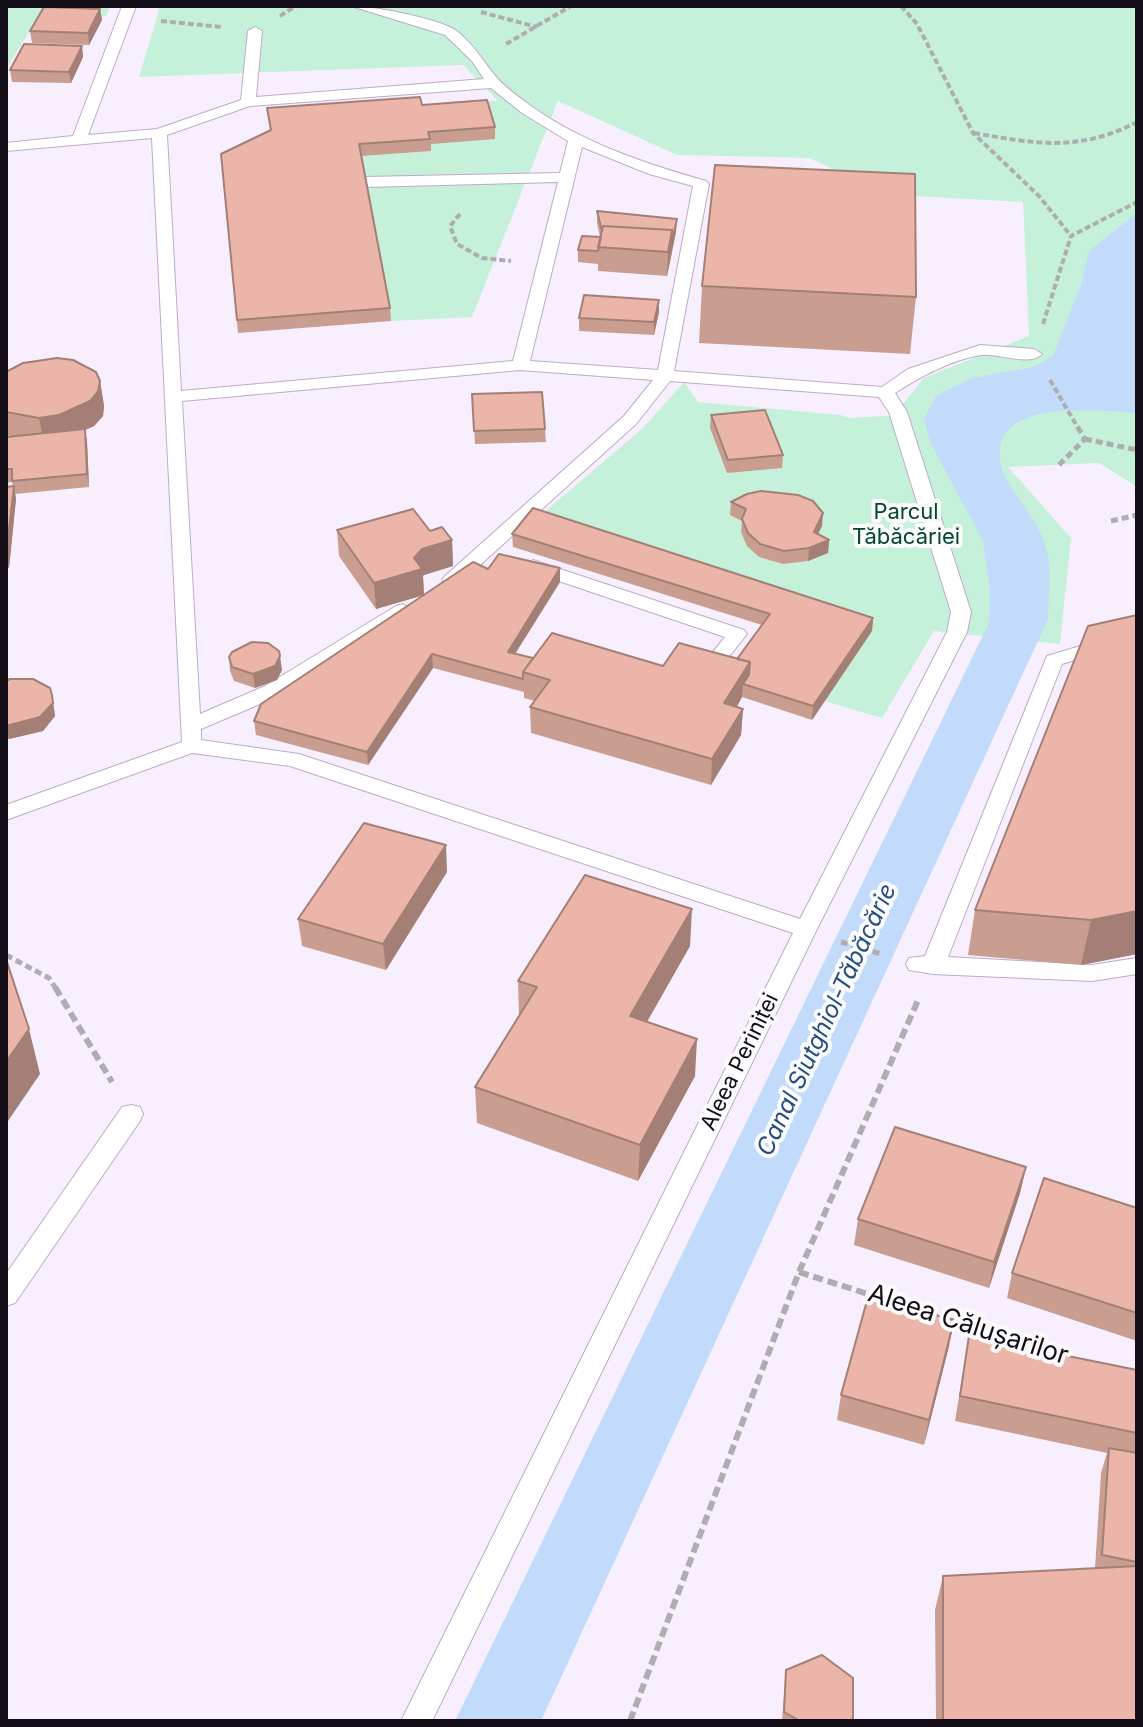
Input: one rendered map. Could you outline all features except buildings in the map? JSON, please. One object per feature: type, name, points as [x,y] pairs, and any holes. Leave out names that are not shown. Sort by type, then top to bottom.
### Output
[{"type":"lane","points":[[6,813],[191,736],[272,691],[458,576],[630,420],[665,376],[701,184],[654,171],[576,139],[527,110],[494,83],[477,58],[450,32],[358,6]]},
{"type":"lane","points":[[78,142],[127,12]]},
{"type":"lane","points":[[248,102],[255,31]]},
{"type":"lane","points":[[6,147],[159,133],[248,102],[494,83]]},
{"type":"lane","points":[[159,133],[191,736]]},
{"type":"lane","points":[[520,365],[576,139]]},
{"type":"lane","points":[[365,182],[567,177]]},
{"type":"lane","points":[[173,397],[520,365],[885,392],[914,373],[980,350],[1034,354]]},
{"type":"lane","name":"Aleea Periniței","points":[[416,1721],[806,929],[957,632],[961,612],[898,412],[885,392]]},
{"type":"lane","points":[[486,551],[737,634],[710,668]]},
{"type":"lane","points":[[1137,635],[1054,660],[925,965],[1092,973],[1137,966]]},
{"type":"lane","points":[[191,736],[292,759],[806,929]]},
{"type":"lane","points":[[6,1295],[131,1114]]},
{"type":"path","points":[[127,12],[255,31],[296,6]]},
{"type":"path","points":[[477,58],[538,28],[571,6]]},
{"type":"path","points":[[901,6],[917,24],[973,133],[1039,196],[1071,236]]},
{"type":"path","points":[[472,10],[538,28]]},
{"type":"path","points":[[973,133],[1056,147],[1087,145],[1137,122]]},
{"type":"path","points":[[1043,324],[1071,236],[1137,202]]},
{"type":"path","points":[[467,209],[450,226],[450,236],[456,245],[468,253],[503,261],[547,255]]},
{"type":"path","points":[[1034,354],[1085,439],[1137,450]]},
{"type":"path","points":[[1059,465],[1085,439]]},
{"type":"path","points":[[1111,521],[1137,515]]},
{"type":"path","points":[[832,939],[883,954]]},
{"type":"path","points":[[6,955],[49,978],[131,1114]]},
{"type":"path","points":[[630,1721],[799,1272],[925,965]]},
{"type":"path","name":"Aleea Călușarilor","points":[[799,1272],[1075,1360]]},
{"type":"shaded area","points":[[110,6],[160,6],[139,77],[463,65],[499,102],[470,101],[488,112],[472,317],[558,101],[677,155],[809,158],[875,189],[908,196],[1023,202],[1029,336],[924,378],[902,415],[848,418],[697,402],[683,383],[642,429],[1007,467],[1099,463],[1137,487],[1137,1721],[6,1721],[6,69],[41,13],[106,16]]},
{"type":"green space","points":[[6,6],[110,6],[106,16],[41,13],[6,69]]},
{"type":"green space","name":"Parcul Tăbăcăriei","points":[[160,6],[1137,6],[1137,487],[1099,463],[1008,467],[1071,538],[1060,644],[934,631],[882,718],[824,701],[871,632],[534,521],[642,429],[684,382],[698,402],[848,418],[902,415],[903,404],[924,378],[1029,336],[1023,202],[909,196],[875,189],[809,158],[677,155],[558,101],[472,317],[391,321],[360,156],[430,151],[429,144],[470,101],[498,101],[463,65],[139,77]]},
{"type":"water","name":"Canal Siutghiol-Tăbăcărie","points":[[1137,213],[1137,413],[1080,410],[1037,415],[1020,421],[1007,432],[1000,447],[1003,474],[1036,525],[1045,545],[1049,572],[1048,619],[541,1721],[455,1721],[989,623],[990,591],[983,541],[930,442],[924,418],[937,395],[972,378],[1033,367],[1053,356],[1081,285],[1089,251]]}]
